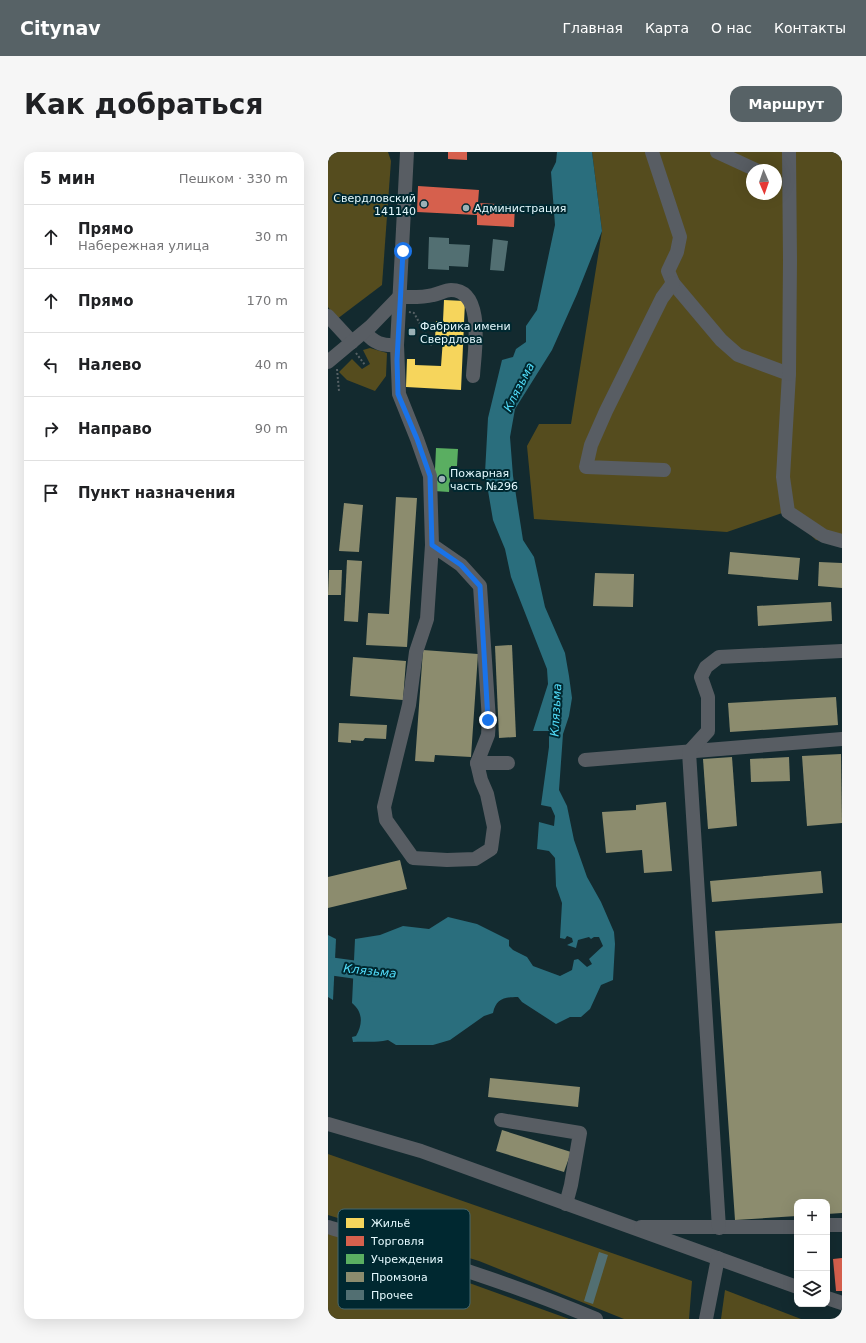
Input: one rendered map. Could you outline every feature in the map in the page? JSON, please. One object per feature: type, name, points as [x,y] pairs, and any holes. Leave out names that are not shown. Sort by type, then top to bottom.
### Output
[{"type":"street","points":[[407,152],[397,345],[398,394],[417,439],[430,476],[432,545],[427,619],[416,652],[409,705],[384,807],[386,820],[413,858],[475,859],[491,849],[494,827],[487,794],[481,780],[478,763],[488,735],[480,586],[461,565],[432,545]]},
{"type":"street","points":[[652,152],[680,237],[676,252],[668,271],[673,283],[721,340],[738,355],[789,374]]},
{"type":"street","points":[[717,152],[746,165]]},
{"type":"street","points":[[789,152],[789,374],[784,477],[788,512],[824,536],[842,542]]},
{"type":"street","points":[[782,182],[789,185]]},
{"type":"street","points":[[664,470],[586,467],[591,445],[606,411],[662,298],[673,283]]},
{"type":"street","points":[[332,364],[354,347],[365,332],[399,297],[418,298],[449,290],[459,291],[468,298],[473,308],[476,321],[473,376]]},
{"type":"street","points":[[328,316],[354,347]]},
{"type":"street","points":[[365,332],[371,339],[380,345],[397,345]]},
{"type":"street","points":[[719,1228],[689,752],[708,731],[708,697],[701,677],[706,667],[719,657],[842,651]]},
{"type":"street","points":[[585,760],[842,739]]},
{"type":"street","points":[[478,763],[508,763]]},
{"type":"street","points":[[501,1120],[580,1133],[571,1185],[566,1204]]},
{"type":"street","points":[[328,1124],[421,1151],[794,1286]]},
{"type":"street","points":[[830,1225],[842,1225]]},
{"type":"street","points":[[328,1227],[338,1230]]},
{"type":"street","points":[[630,1227],[794,1227]]},
{"type":"street","points":[[706,1319],[718,1258]]},
{"type":"street","points":[[470,1271],[541,1296],[596,1319]]},
{"type":"street","points":[[830,1299],[842,1303]]},
{"type":"path","points":[[406,312],[414,313],[432,346]]},
{"type":"path","points":[[354,347],[365,365]]},
{"type":"path","points":[[332,364],[339,391]]},
{"type":"shaded area","points":[[328,152],[388,152],[391,161],[382,285],[337,319],[328,307]]},
{"type":"shaded area","points":[[592,152],[842,152],[842,545],[816,540],[785,512],[727,532],[534,519],[527,446],[539,424],[571,424],[602,231]]},
{"type":"shaded area","points":[[370,348],[387,353],[386,376],[375,391],[347,380],[339,372],[352,359],[362,369],[370,364],[363,350]]},
{"type":"shaded area","points":[[328,1154],[692,1281],[689,1319],[624,1319],[470,1258],[470,1209],[338,1209],[338,1218],[328,1215]]},
{"type":"shaded area","points":[[328,1232],[338,1236],[338,1309],[470,1309],[470,1283],[569,1319],[328,1319]]},
{"type":"shaded area","points":[[725,1290],[801,1319],[721,1319]]},
{"type":"water","points":[[557,152],[592,152],[602,231],[577,294],[552,350],[515,409],[510,437],[513,476],[523,540],[534,557],[545,607],[565,653],[569,676],[572,698],[569,716],[563,734],[559,790],[567,806],[574,840],[587,877],[601,902],[614,932],[615,944],[613,980],[601,985],[590,1009],[581,1017],[570,1017],[556,1024],[522,1002],[518,997],[513,997],[501,1000],[494,1008],[493,1013],[484,1016],[450,1040],[433,1045],[396,1045],[388,1040],[353,1042],[352,1037],[356,1036],[361,1023],[360,1014],[352,1003],[355,939],[380,935],[403,926],[429,929],[448,917],[477,924],[509,940],[509,946],[513,950],[527,957],[533,966],[560,976],[572,970],[574,960],[578,959],[587,967],[592,964],[589,959],[603,946],[599,937],[594,937],[591,939],[589,937],[578,940],[576,948],[567,945],[573,942],[572,938],[567,936],[565,939],[560,938],[562,903],[556,886],[555,858],[549,851],[537,849],[539,822],[554,826],[555,816],[551,807],[541,805],[549,747],[549,731],[533,731],[548,684],[547,669],[511,577],[505,549],[493,520],[485,473],[488,418],[502,360],[513,357],[516,349],[526,342],[526,326],[537,310],[555,225],[551,172],[556,162]]},
{"type":"water","points":[[328,935],[336,939],[333,1000],[328,997]]},
{"type":"building: Жильё","points":[[444,300],[465,301],[461,390],[406,387],[407,359],[415,359],[415,365],[441,366],[443,339],[435,339],[436,321],[443,321]]},
{"type":"building: Торговля","points":[[448,152],[467,152],[467,160],[448,159]]},
{"type":"building: Торговля","name":"Администрация","points":[[418,186],[479,190],[478,203],[515,205],[514,227],[477,225],[477,215],[417,212]]},
{"type":"building: Торговля","points":[[842,1258],[842,1291],[836,1291],[833,1259]]},
{"type":"building: Учреждения","name":"Пожарная часть №296","points":[[436,448],[458,449],[457,466],[451,466],[449,492],[434,491]]},
{"type":"building: Промзона","points":[[396,497],[417,498],[407,647],[366,645],[368,613],[389,614]]},
{"type":"building: Промзона","points":[[344,503],[363,505],[359,552],[339,551]]},
{"type":"building: Промзона","points":[[730,552],[800,558],[798,580],[728,574]]},
{"type":"building: Промзона","points":[[347,560],[362,561],[358,622],[344,621]]},
{"type":"building: Промзона","points":[[819,562],[842,563],[842,588],[818,586]]},
{"type":"building: Промзона","points":[[329,570],[342,570],[341,595],[328,595]]},
{"type":"building: Промзона","points":[[595,573],[634,574],[633,607],[593,606]]},
{"type":"building: Промзона","points":[[831,602],[832,621],[758,626],[757,606]]},
{"type":"building: Промзона","points":[[512,645],[516,737],[499,738],[495,646]]},
{"type":"building: Промзона","points":[[423,650],[478,654],[471,757],[435,755],[434,762],[415,761]]},
{"type":"building: Промзона","points":[[353,657],[406,661],[403,700],[350,696]]},
{"type":"building: Промзона","points":[[836,697],[838,725],[730,732],[728,703]]},
{"type":"building: Промзона","points":[[339,723],[387,725],[386,739],[365,738],[363,741],[351,740],[351,743],[338,742]]},
{"type":"building: Промзона","points":[[841,754],[842,823],[807,826],[802,756]]},
{"type":"building: Промзона","points":[[732,757],[737,826],[708,829],[703,759]]},
{"type":"building: Промзона","points":[[789,757],[790,781],[751,782],[750,759]]},
{"type":"building: Промзона","points":[[666,802],[672,871],[644,873],[642,850],[606,853],[602,812],[636,810],[636,805]]},
{"type":"building: Промзона","points":[[400,860],[407,889],[328,908],[328,877]]},
{"type":"building: Промзона","points":[[821,871],[823,893],[712,902],[710,881]]},
{"type":"building: Промзона","points":[[842,923],[842,1213],[830,1214],[830,1199],[794,1199],[794,1216],[735,1220],[715,931]]},
{"type":"building: Промзона","points":[[490,1078],[580,1087],[578,1107],[488,1097]]},
{"type":"building: Промзона","points":[[502,1130],[571,1152],[564,1172],[496,1151]]},
{"type":"building: Прочее","points":[[429,237],[449,238],[449,244],[470,245],[468,267],[449,266],[449,270],[428,269]]},
{"type":"building: Прочее","points":[[493,239],[508,241],[504,271],[490,270]]},
{"type":"building: Прочее","points":[[599,1252],[608,1255],[593,1304],[584,1301]]},
{"type":"waterway","name":"Клязьма","points":[[328,966],[379,973]]},
{"type":"place","name":"Свердловский 141140","points":[[424,204]]},
{"type":"place","name":"Администрация","points":[[466,208]]},
{"type":"place","name":"Фабрика имени Свердлова","points":[[412,332]]},
{"type":"place","name":"Пожарная часть №296","points":[[442,479]]},
{"type":"route","points":[[403,251],[399,297],[397,360],[398,394],[417,439],[430,476],[432,545],[461,565],[480,586],[488,720]]}]
